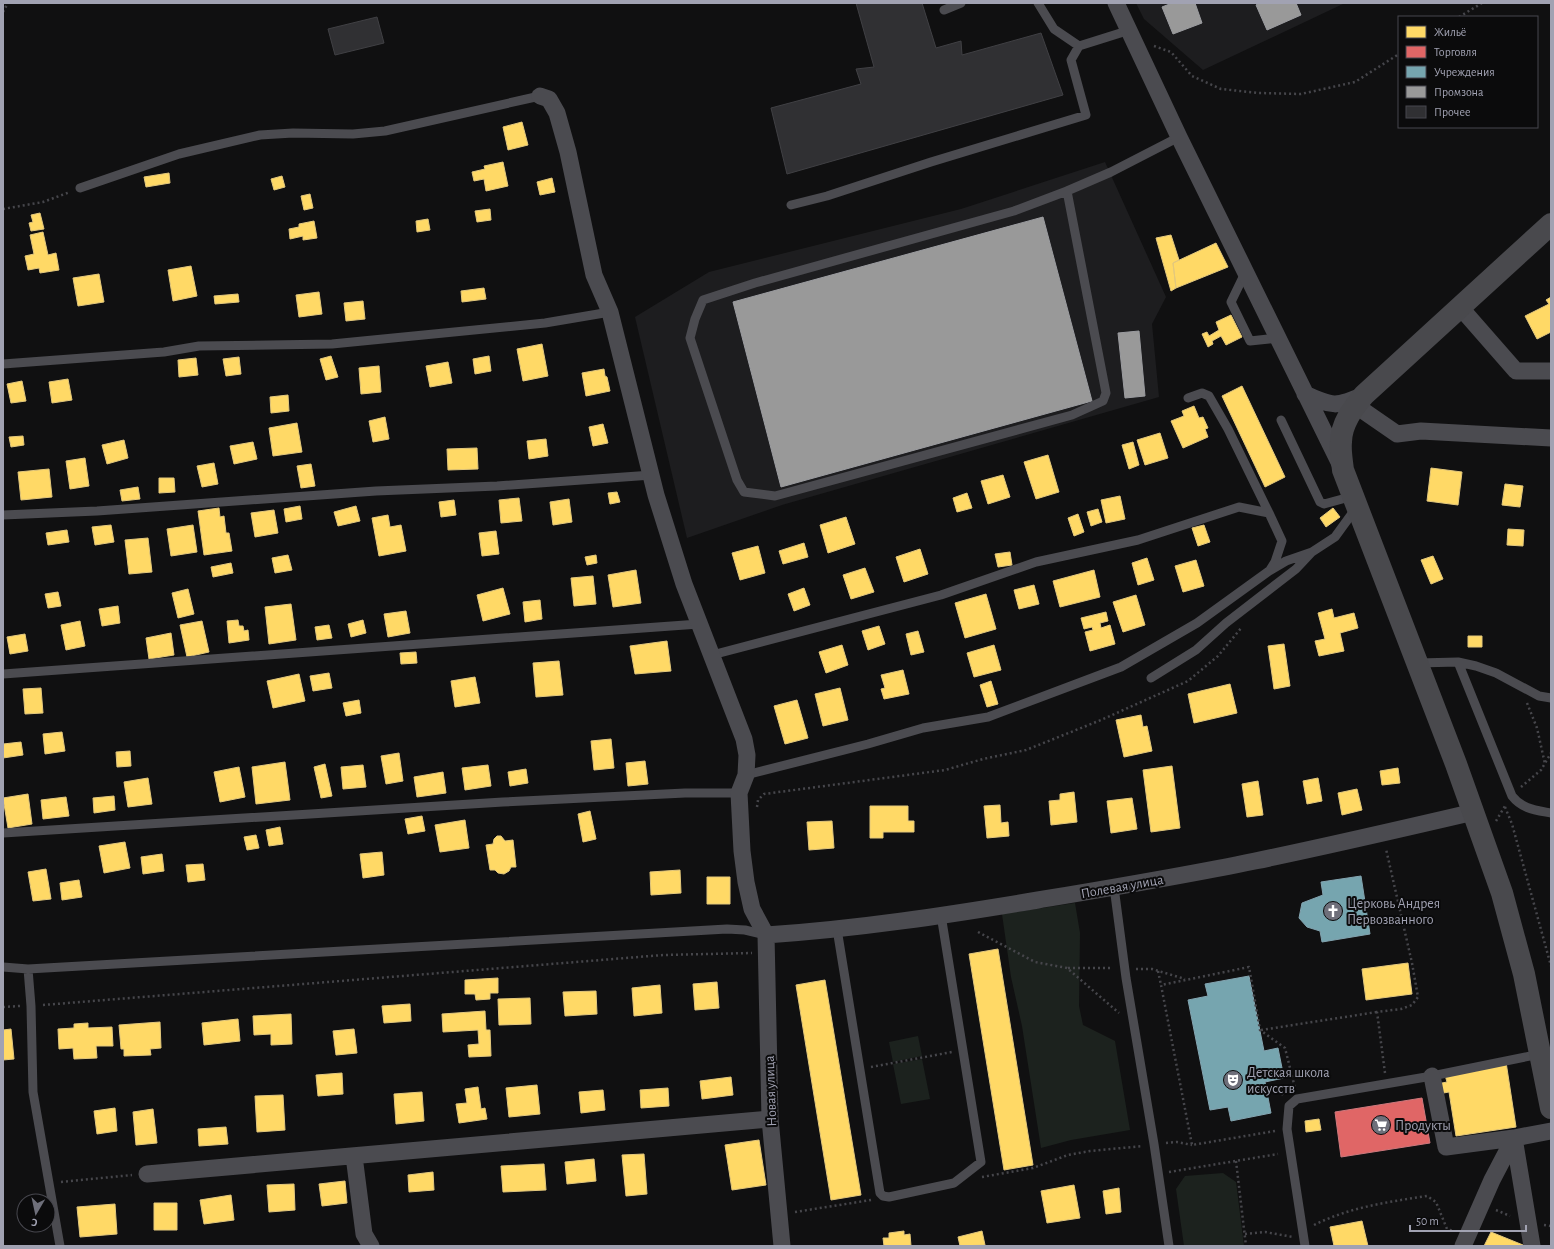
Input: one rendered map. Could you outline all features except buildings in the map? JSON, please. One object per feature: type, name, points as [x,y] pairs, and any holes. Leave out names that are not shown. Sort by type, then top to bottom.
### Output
[{"type":"main road","points":[[1551,224],[1360,400],[1346,419],[1340,440],[1343,470],[1351,503],[1417,663],[1474,812],[1502,893],[1522,966],[1551,1108]]},
{"type":"street","points":[[1116,3],[1179,137],[1343,470]]},
{"type":"street","points":[[540,96],[549,99],[557,113],[568,152],[594,275],[610,312],[652,474],[656,495],[684,584],[744,739],[747,755],[746,775],[739,793],[742,851],[746,882],[752,909],[766,944]]},
{"type":"street","points":[[1460,307],[1516,370],[1551,371]]},
{"type":"street","points":[[1305,394],[1332,404],[1360,400],[1398,434],[1422,431],[1551,438]]},
{"type":"street","name":"Полевая улица","points":[[766,944],[837,930],[1114,888],[1255,861],[1474,812]]},
{"type":"street","name":"Новая улица","points":[[766,944],[770,1119],[782,1246]]},
{"type":"street","points":[[1432,1076],[1446,1147],[1514,1138],[1551,1131]]},
{"type":"street","points":[[147,1174],[770,1119]]},
{"type":"street","points":[[1465,1242],[1492,1180],[1514,1138]]},
{"type":"street","points":[[1514,1138],[1532,1246]]},
{"type":"street","points":[[354,1156],[364,1234],[371,1246]]},
{"type":"lane","points":[[944,10],[961,3]]},
{"type":"lane","points":[[1038,3],[1054,29],[1079,46]]},
{"type":"lane","points":[[791,205],[826,196],[931,162],[1086,115],[1070,60],[1079,46],[1131,34]]},
{"type":"lane","points":[[80,188],[179,154],[260,136],[293,132],[353,134],[385,131],[540,96]]},
{"type":"lane","points":[[1067,191],[1106,393],[1103,401],[1072,414],[776,496],[744,492],[737,480],[690,338],[695,319],[703,300],[755,282],[1014,211],[1067,191],[1111,172],[1179,137]]},
{"type":"lane","points":[[1246,271],[1231,302],[1250,342],[1278,338]]},
{"type":"lane","points":[[3,364],[164,352],[199,346],[332,344],[546,324],[610,312]]},
{"type":"lane","points":[[1188,398],[1202,393],[1209,396],[1228,429],[1269,513],[1282,541],[1275,562],[1269,571]]},
{"type":"lane","points":[[746,775],[924,728],[988,717],[1121,667],[1197,623],[1269,571],[1286,561],[1312,552],[1335,537],[1351,503],[1324,504],[1320,502],[1281,420]]},
{"type":"lane","points":[[3,516],[376,491],[496,486],[652,474]]},
{"type":"lane","points":[[712,655],[941,595],[1036,562],[1138,540],[1239,507],[1269,513]]},
{"type":"lane","points":[[1151,678],[1196,650],[1226,623],[1296,570],[1312,552]]},
{"type":"lane","points":[[3,674],[700,624]]},
{"type":"lane","points":[[1458,662],[1512,796],[1519,804],[1551,813]]},
{"type":"lane","points":[[1417,663],[1458,662],[1496,673],[1539,696],[1551,698]]},
{"type":"lane","points":[[3,833],[496,802],[678,793],[739,793]]},
{"type":"lane","points":[[1114,888],[1133,1023],[1154,1144],[1169,1246]]},
{"type":"lane","points":[[837,930],[880,1193],[883,1196],[897,1196],[949,1185],[958,1181],[981,1162],[941,915]]},
{"type":"lane","points":[[3,967],[28,969],[727,929],[745,930],[766,944]]},
{"type":"lane","points":[[28,969],[31,1006],[33,1092],[60,1246]]},
{"type":"lane","points":[[1305,1244],[1287,1129],[1289,1106],[1297,1099],[1432,1076],[1540,1054]]},
{"type":"path","points":[[3,12],[8,3]]},
{"type":"path","points":[[1461,16],[1482,3]]},
{"type":"path","points":[[1131,34],[1171,52],[1192,76],[1221,89],[1259,93],[1301,94],[1355,82],[1398,55]]},
{"type":"path","points":[[3,209],[43,202],[80,188]]},
{"type":"path","points":[[757,813],[758,800],[764,794],[945,770],[983,759],[1026,750],[1044,744],[1188,681],[1218,656],[1246,623]]},
{"type":"path","points":[[1527,701],[1537,728],[1545,764],[1551,753]]},
{"type":"path","points":[[1503,801],[1512,824],[1551,966]]},
{"type":"path","points":[[1260,1030],[1402,1009],[1412,1005],[1418,997],[1386,846]]},
{"type":"path","points":[[978,932],[1035,962],[1067,968],[1100,967],[1152,969],[1186,980]]},
{"type":"path","points":[[3,1007],[31,1006],[663,955],[766,944]]},
{"type":"path","points":[[1161,985],[1249,967],[1260,1030],[1285,1048],[1295,1088],[1280,1091],[1289,1106]]},
{"type":"path","points":[[1067,968],[1133,1023]]},
{"type":"path","points":[[1158,971],[1192,1145]]},
{"type":"path","points":[[1377,1012],[1387,1084]]},
{"type":"path","points":[[860,1069],[963,1050]]},
{"type":"path","points":[[958,1181],[1033,1168],[1068,1155],[1090,1151],[1177,1142],[1192,1145],[1287,1129]]},
{"type":"path","points":[[1158,1174],[1291,1152]]},
{"type":"path","points":[[1236,1161],[1246,1246]]},
{"type":"path","points":[[49,1183],[147,1174]]},
{"type":"path","points":[[779,1214],[875,1199],[883,1196]]},
{"type":"path","points":[[1244,1234],[1265,1232],[1286,1235],[1305,1244],[1311,1227],[1340,1214],[1364,1206],[1426,1196],[1436,1202],[1446,1229],[1465,1242]]},
{"type":"shaded area","points":[[1136,3],[1345,3],[1203,70],[1144,19]]},
{"type":"shaded area","points":[[1105,162],[1166,297],[1152,324],[1159,397],[782,505],[687,538],[635,317],[709,272],[961,209]]},
{"type":"shaded area","points":[[1075,903],[1080,933],[1079,1006],[1083,1025],[1115,1041],[1130,1130],[1071,1140],[1041,1148],[1022,1026],[1011,977],[1002,914]]},
{"type":"shaded area","points":[[918,1036],[922,1056],[893,1062],[889,1042]]},
{"type":"shaded area","points":[[922,1059],[930,1099],[901,1104],[893,1064]]},
{"type":"shaded area","points":[[1223,1173],[1236,1182],[1244,1246],[1184,1246],[1176,1189],[1185,1176]]},
{"type":"place","name":"Церковь Андрея Первозванного","points":[[1333,911]]},
{"type":"place","name":"Детская школа искусств","points":[[1233,1080]]},
{"type":"place","name":"Продукты","points":[[1381,1125]]}]
